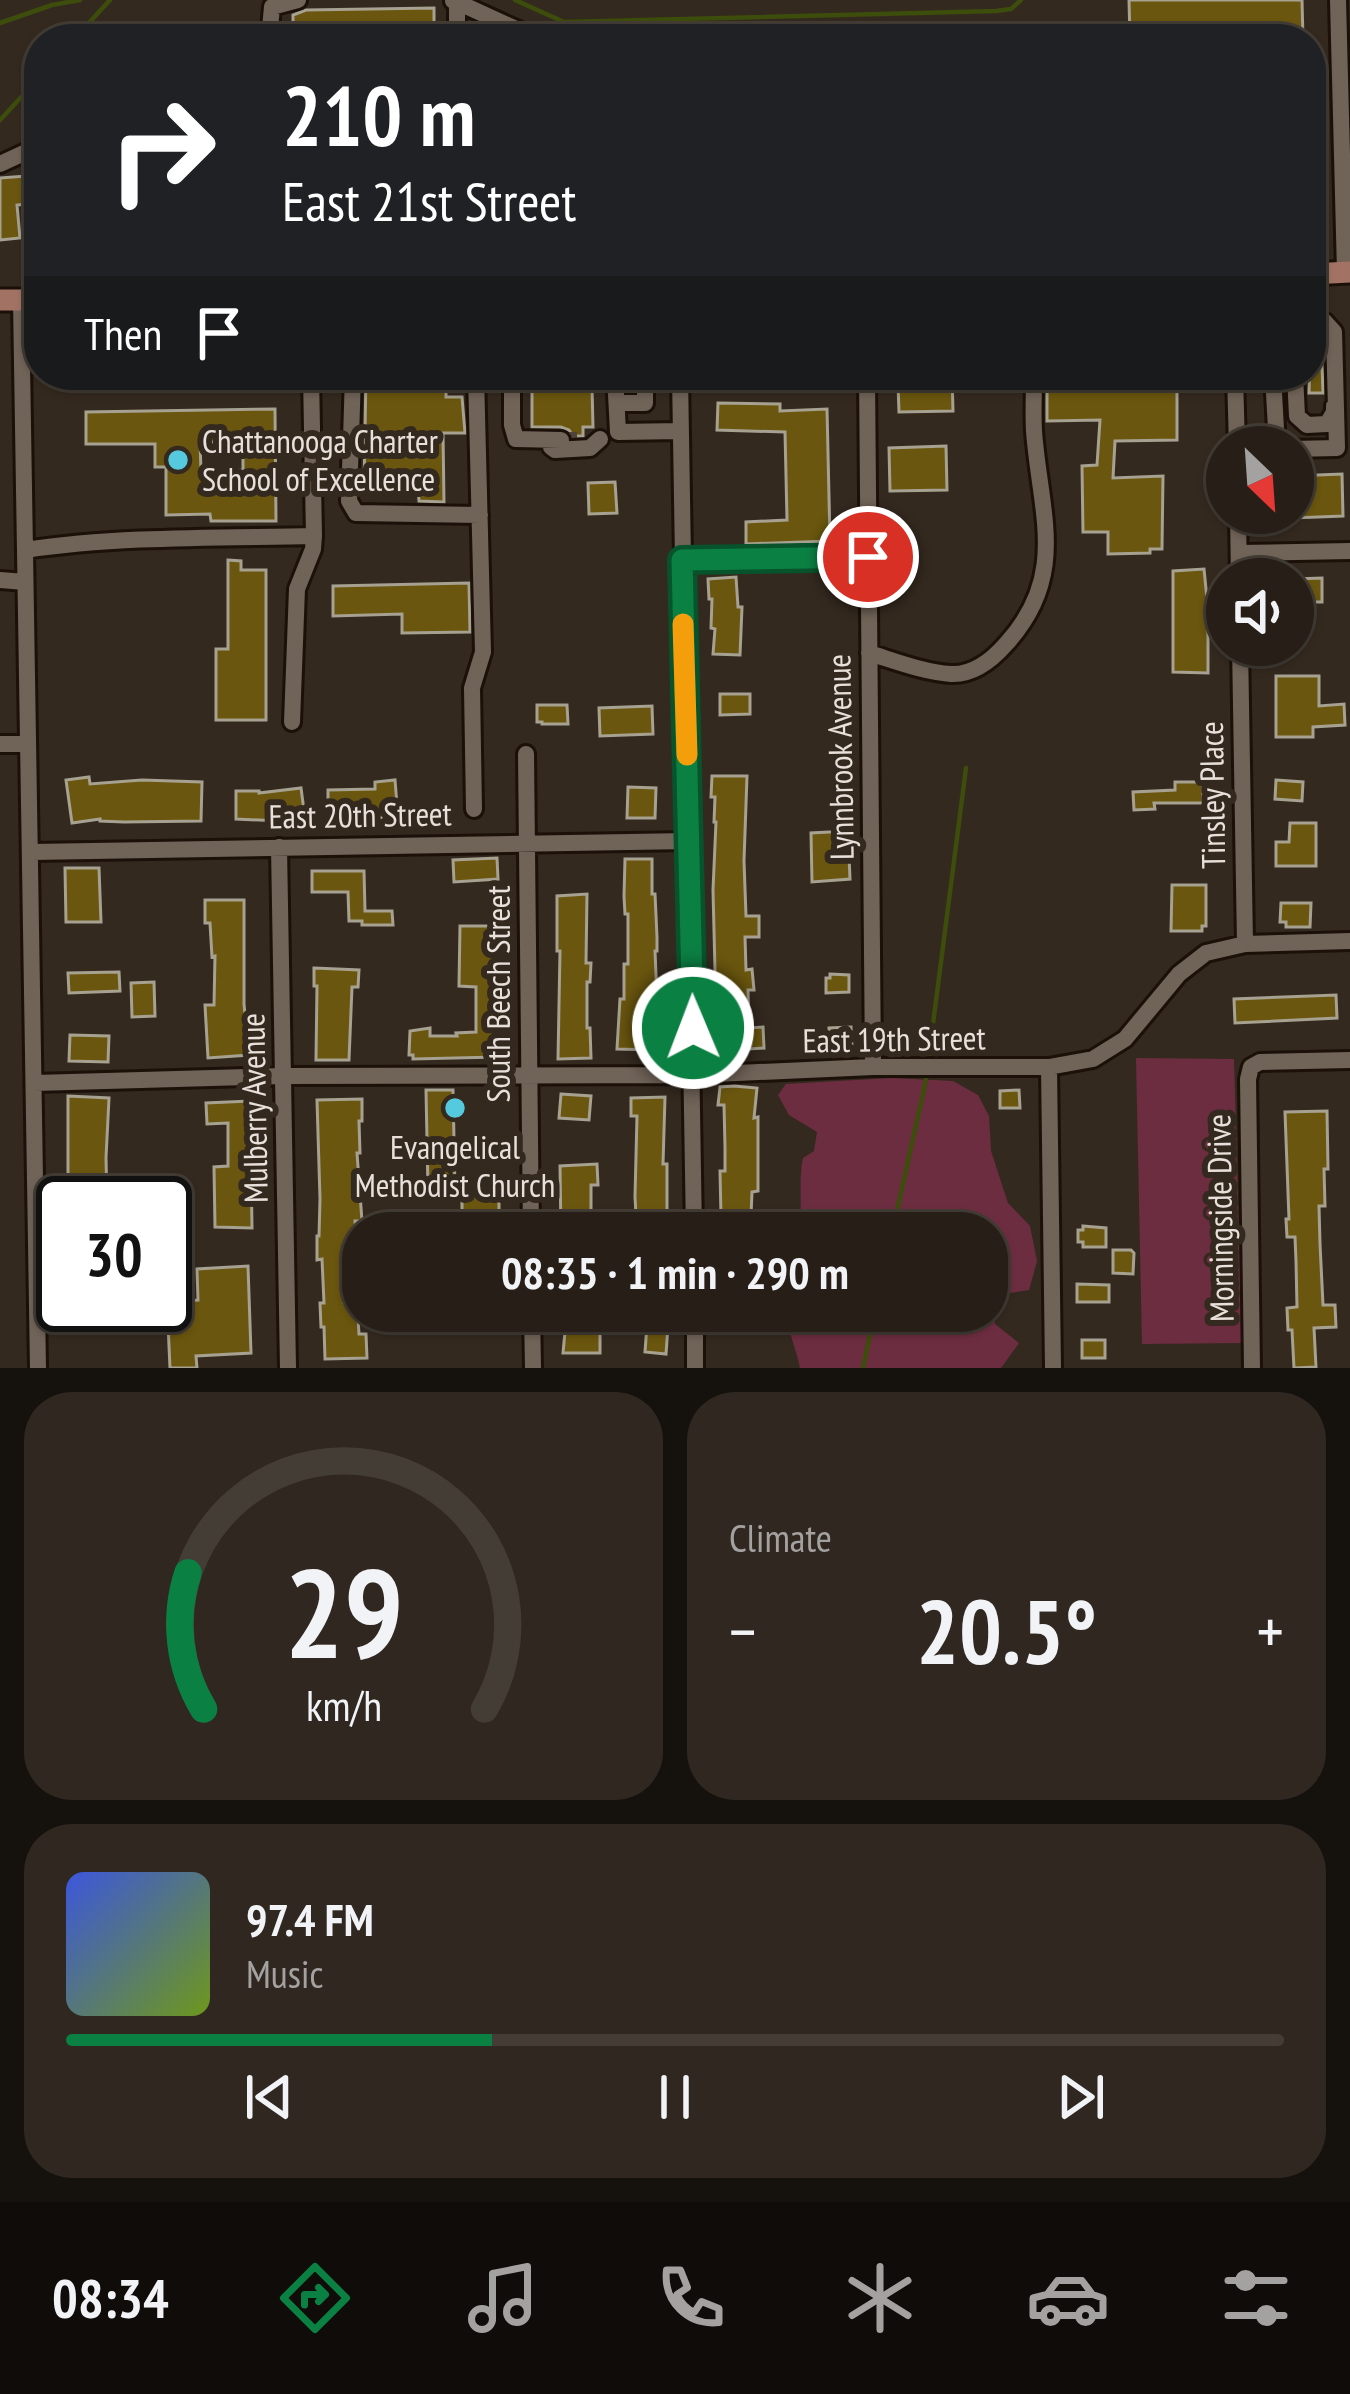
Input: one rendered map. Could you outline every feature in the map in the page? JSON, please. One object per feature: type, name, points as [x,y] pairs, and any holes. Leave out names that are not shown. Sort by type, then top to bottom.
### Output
[{"type":"street","points":[[270,24],[272,8],[298,0]]},
{"type":"street","points":[[1338,0],[1347,272]]},
{"type":"street","points":[[452,1],[504,24]]},
{"type":"street","points":[[20,300],[38,1368]]},
{"type":"street","points":[[1314,449],[1337,448],[1334,332],[1326,326]]},
{"type":"street","points":[[1296,390],[1297,416],[1306,425],[1328,424],[1334,412],[1326,329]]},
{"type":"street","points":[[292,722],[297,589],[314,536],[311,390]]},
{"type":"street","points":[[352,390],[349,501],[356,513],[481,515]]},
{"type":"street","points":[[474,809],[472,688],[483,652],[477,390]]},
{"type":"street","points":[[512,390],[516,439],[561,440]]},
{"type":"street","points":[[616,390],[618,432]]},
{"type":"street","points":[[616,403],[645,403],[645,390]]},
{"type":"street","points":[[680,390],[694,1212]]},
{"type":"street","name":"Lynnbrook Avenue","points":[[867,390],[873,1067]]},
{"type":"street","points":[[869,653],[953,674],[976,670],[1024,625],[1041,591],[1048,552],[1034,390]]},
{"type":"street","points":[[1235,390],[1236,426]]},
{"type":"street","points":[[1275,390],[1276,426]]},
{"type":"street","points":[[540,440],[556,450],[590,448],[591,439],[618,432],[680,431]]},
{"type":"street","points":[[0,446],[23,446]]},
{"type":"street","points":[[1239,534],[1239,558]]},
{"type":"street","points":[[25,550],[314,536]]},
{"type":"street","points":[[1239,553],[1350,551]]},
{"type":"street","points":[[682,560],[868,557]]},
{"type":"street","points":[[0,580],[26,582]]},
{"type":"street","name":"Tinsley Place","points":[[1240,666],[1245,944]]},
{"type":"street","points":[[0,744],[27,744]]},
{"type":"street","name":"South Beech Street","points":[[526,754],[531,1212]]},
{"type":"street","name":"East 20th Street","points":[[32,852],[689,841]]},
{"type":"street","name":"Mulberry Avenue","points":[[279,847],[288,1368]]},
{"type":"street","name":"East 19th Street","points":[[34,1083],[1049,1067],[1093,1059],[1125,1039],[1179,974],[1206,953],[1245,944],[1350,940]]},
{"type":"street","name":"Morningside Drive","points":[[1252,1368],[1251,1067],[1260,1062],[1350,1060]]},
{"type":"street","points":[[1049,1067],[1053,1368]]},
{"type":"street","points":[[532,1332],[533,1368]]},
{"type":"street","points":[[695,1332],[695,1368]]},
{"type":"shaded area","points":[[1136,1058],[1234,1059],[1242,1343],[1142,1344]]},
{"type":"shaded area","points":[[891,1078],[953,1081],[978,1095],[989,1116],[991,1151],[1008,1203],[1030,1226],[1037,1261],[1029,1290],[1008,1293],[1008,1212],[801,1212],[803,1158],[814,1151],[817,1132],[789,1115],[778,1095],[786,1084]]},
{"type":"shaded area","points":[[1005,1332],[1019,1343],[1001,1368],[800,1368],[791,1334]]},
{"type":"building","points":[[1129,0],[1302,0],[1303,24],[1130,24]]},
{"type":"building","points":[[434,8],[434,24],[293,24],[293,15],[306,10]]},
{"type":"building","points":[[24,176],[24,204],[17,205],[20,238],[0,240],[0,178]]},
{"type":"building","points":[[366,390],[446,390],[446,397],[462,397],[465,433],[443,433],[444,502],[419,501],[418,487],[364,487]]},
{"type":"building","points":[[532,390],[592,390],[593,427],[583,427],[583,436],[573,436],[561,427],[532,427]]},
{"type":"building","points":[[898,390],[952,390],[953,411],[899,412]]},
{"type":"building","points":[[1047,390],[1177,390],[1177,440],[1115,441],[1113,478],[1163,476],[1162,549],[1108,554],[1108,532],[1083,532],[1082,466],[1097,465],[1100,420],[1047,421]]},
{"type":"building","points":[[718,403],[780,404],[780,411],[827,409],[830,541],[746,544],[746,522],[787,520],[785,432],[717,430]]},
{"type":"building","name":"Chattanooga Charter School of Excellence","points":[[275,409],[276,521],[166,515],[166,467],[155,467],[155,444],[86,444],[86,412]],"holes":[[[200,442],[243,442],[243,470],[201,471]]]},
{"type":"building","points":[[946,446],[947,490],[890,491],[889,448]]},
{"type":"building","points":[[1342,474],[1343,516],[1314,517],[1314,475]]},
{"type":"building","points":[[615,482],[617,513],[589,514],[588,483]]},
{"type":"building","points":[[228,560],[241,561],[241,570],[266,570],[266,720],[216,720],[216,649],[228,649]]},
{"type":"building","points":[[1204,569],[1208,673],[1173,672],[1173,571]]},
{"type":"building","points":[[736,577],[738,607],[742,607],[740,655],[713,654],[715,629],[711,628],[708,579]]},
{"type":"building","points":[[1314,578],[1322,578],[1322,602],[1314,602]]},
{"type":"building","points":[[469,583],[470,632],[402,633],[402,614],[333,616],[333,586]]},
{"type":"building","points":[[1276,676],[1319,676],[1319,706],[1344,704],[1345,725],[1313,727],[1313,737],[1276,737]]},
{"type":"building","points":[[720,694],[750,694],[750,714],[720,715]]},
{"type":"building","points":[[537,705],[567,705],[568,724],[537,722]]},
{"type":"building","points":[[652,706],[653,734],[600,736],[599,708]]},
{"type":"building","points":[[712,776],[747,776],[746,916],[759,916],[759,937],[745,937],[746,970],[752,969],[754,990],[748,990],[749,1028],[763,1027],[764,1048],[717,1051]]},
{"type":"building","points":[[89,777],[90,784],[202,782],[201,821],[72,823],[66,780]]},
{"type":"building","points":[[395,780],[398,817],[328,815],[328,790],[375,789],[375,782]]},
{"type":"building","points":[[1276,780],[1303,782],[1302,801],[1275,799]]},
{"type":"building","points":[[1175,782],[1203,782],[1203,803],[1154,803],[1155,809],[1134,810],[1133,792],[1175,790]]},
{"type":"building","points":[[628,787],[656,788],[655,818],[627,818]]},
{"type":"building","points":[[301,788],[305,818],[236,819],[236,791]]},
{"type":"building","points":[[1290,823],[1316,823],[1316,866],[1276,866],[1276,842],[1289,842]]},
{"type":"building","points":[[848,831],[850,879],[812,882],[811,833]]},
{"type":"building","points":[[497,858],[498,879],[454,882],[453,860]]},
{"type":"building","points":[[625,859],[652,859],[657,937],[655,1050],[617,1049],[624,964],[628,964]]},
{"type":"building","points":[[65,868],[99,868],[101,922],[66,922]]},
{"type":"building","points":[[312,871],[364,871],[365,911],[392,911],[393,925],[349,921],[348,892],[312,892]]},
{"type":"building","points":[[1172,885],[1206,885],[1202,931],[1171,931]]},
{"type":"building","points":[[587,894],[591,1058],[558,1059],[557,896]]},
{"type":"building","points":[[205,900],[244,900],[249,1055],[208,1058],[205,1005],[214,1005],[215,956],[210,923],[205,923]]},
{"type":"building","points":[[1281,903],[1311,903],[1310,927],[1286,927],[1286,922],[1280,922]]},
{"type":"building","points":[[460,926],[494,926],[500,1054],[413,1059],[410,1031],[430,1028],[430,1036],[476,1032],[476,987],[459,986]]},
{"type":"building","points":[[314,968],[359,970],[358,987],[352,987],[349,1060],[316,1060]]},
{"type":"building","points":[[119,972],[120,991],[69,993],[68,973]]},
{"type":"building","points":[[830,974],[849,975],[849,992],[826,993]]},
{"type":"building","points":[[154,982],[155,1016],[132,1017],[131,983]]},
{"type":"building","points":[[1336,995],[1337,1018],[1235,1023],[1234,999]]},
{"type":"building","points":[[851,1027],[852,1047],[830,1048],[829,1028]]},
{"type":"building","points":[[70,1035],[109,1036],[108,1062],[69,1061]]},
{"type":"building","points":[[720,1087],[757,1088],[758,1191],[752,1192],[751,1212],[721,1212],[720,1171],[725,1171]]},
{"type":"building","points":[[426,1090],[453,1090],[455,1189],[428,1190]]},
{"type":"building","points":[[1019,1090],[1020,1108],[1000,1108],[1000,1091]]},
{"type":"building","points":[[561,1094],[591,1096],[589,1120],[559,1118]]},
{"type":"building","points":[[68,1096],[109,1098],[106,1176],[68,1176]]},
{"type":"building","points":[[665,1097],[667,1212],[636,1212],[637,1116],[631,1116],[631,1098]]},
{"type":"building","points":[[362,1099],[357,1153],[361,1212],[342,1212],[342,1332],[366,1334],[367,1358],[325,1359],[322,1259],[317,1260],[317,1100]]},
{"type":"building","points":[[250,1101],[252,1228],[215,1227],[214,1167],[228,1166],[228,1123],[207,1124],[206,1103]]},
{"type":"building","points":[[1327,1111],[1328,1169],[1324,1169],[1325,1206],[1319,1206],[1320,1244],[1323,1305],[1335,1305],[1336,1327],[1314,1328],[1316,1367],[1294,1368],[1287,1308],[1297,1307],[1296,1261],[1295,1237],[1287,1237],[1285,1112]]},
{"type":"building","points":[[597,1164],[591,1212],[561,1212],[560,1166]]},
{"type":"building","points":[[462,1194],[499,1194],[499,1212],[462,1212]]},
{"type":"building","points":[[1083,1226],[1106,1228],[1106,1247],[1083,1247],[1078,1230]]},
{"type":"building","points":[[1113,1250],[1134,1253],[1133,1274],[1113,1273]]},
{"type":"building","points":[[248,1266],[251,1353],[196,1356],[197,1368],[170,1368],[168,1332],[192,1332],[197,1269]]},
{"type":"building","points":[[1077,1284],[1109,1285],[1109,1302],[1077,1302]]},
{"type":"building","points":[[565,1332],[600,1332],[600,1353],[563,1353]]},
{"type":"building","points":[[646,1332],[668,1332],[666,1354],[645,1352]]},
{"type":"building","points":[[1082,1340],[1105,1340],[1105,1358],[1082,1358]]},
{"type":"waterway","points":[[0,23],[80,0]]},
{"type":"waterway","points":[[88,24],[110,0]]},
{"type":"waterway","points":[[515,0],[564,22],[996,11],[1011,9],[1021,0]]},
{"type":"waterway","points":[[0,120],[24,94]]},
{"type":"waterway","points":[[929,1055],[966,768]]},
{"type":"waterway","points":[[897,1212],[926,1080]]},
{"type":"waterway","points":[[863,1368],[871,1332]]},
{"type":"tunnel","points":[[561,440],[583,440]]},
{"type":"slow traffic","points":[[683,624],[687,755]]},
{"type":"place","name":"Chattanooga Charter School of Excellence","points":[[178,460]]},
{"type":"place","name":"Evangelical Methodist Church","points":[[455,1108]]},
{"type":"route","points":[[693,1028],[682,560],[868,557]]}]
